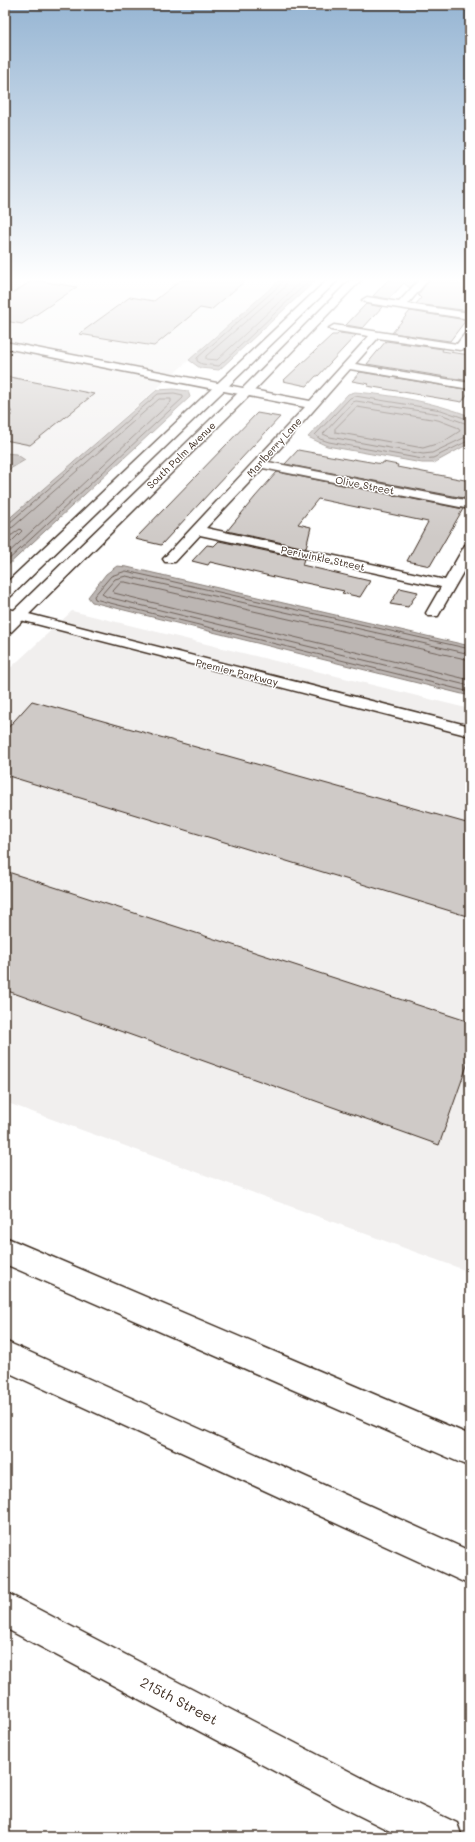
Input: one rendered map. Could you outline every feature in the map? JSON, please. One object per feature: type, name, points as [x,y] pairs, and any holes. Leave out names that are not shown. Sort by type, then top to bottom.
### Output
[{"type":"main road","name":"South Palm Avenue","points":[[5,593],[241,366]]},
{"type":"main road","name":"South Palm Avenue","points":[[5,628],[11,614],[272,366]]},
{"type":"main road","points":[[5,1250],[470,1451]]},
{"type":"main road","points":[[5,1356],[470,1568]]},
{"type":"main road","name":"215th Street","points":[[5,1609],[353,1793],[443,1837]]},
{"type":"main road","name":"215th Street","points":[[353,1793],[424,1837]]},
{"type":"street","points":[[115,366],[164,376],[224,382],[315,401]]},
{"type":"street","points":[[349,366],[470,386]]},
{"type":"street","name":"Marlberry Lane","points":[[170,559],[260,464],[315,401],[349,366]]},
{"type":"street","name":"Olive Street","points":[[260,464],[470,505]]},
{"type":"street","name":"Periwinkle Street","points":[[196,530],[449,585]]},
{"type":"street","points":[[433,613],[470,548]]},
{"type":"street","name":"Premier Parkway","points":[[11,614],[470,731]]},
{"type":"shaded area","points":[[5,366],[182,366],[5,522]]},
{"type":"shaded area","points":[[72,611],[470,709],[470,1272],[5,1102],[5,673]]},
{"type":"water","points":[[197,366],[223,366],[219,370],[200,368]]},
{"type":"water","points":[[174,389],[188,391],[190,397],[5,568],[5,522],[157,390]]},
{"type":"water","points":[[355,392],[413,400],[470,416],[470,443],[434,463],[422,463],[327,446],[308,437],[348,394]]},
{"type":"water","points":[[5,453],[16,454],[25,460],[5,472]]},
{"type":"water","points":[[117,566],[127,567],[470,646],[470,696],[92,602],[88,597],[106,574]]},
{"type":"building","points":[[299,366],[327,366],[307,386],[283,381]]},
{"type":"building","points":[[379,366],[470,366],[470,381]]},
{"type":"building","points":[[360,372],[470,390],[462,402],[367,386],[369,384],[352,381]]},
{"type":"building","points":[[5,376],[94,394],[30,445],[5,440],[5,419],[13,414],[5,402]]},
{"type":"building","points":[[257,413],[280,417],[161,545],[135,539]]},
{"type":"building","points":[[298,450],[352,460],[382,464],[383,462],[398,465],[397,467],[470,481],[470,497],[469,499],[285,464]]},
{"type":"building","points":[[277,472],[463,509],[430,566],[407,561],[428,522],[318,499],[298,524],[311,527],[306,548],[227,531]]},
{"type":"building","points":[[219,541],[304,559],[302,565],[370,581],[360,597],[342,593],[344,591],[300,583],[210,562],[208,565],[192,561],[207,545],[214,546]]},
{"type":"building","points":[[400,588],[418,592],[408,607],[390,604]]},
{"type":"building","points":[[32,701],[470,824],[470,917],[5,775],[5,731]]},
{"type":"building","points":[[5,871],[470,1022],[470,1057],[439,1145],[5,990]]}]
